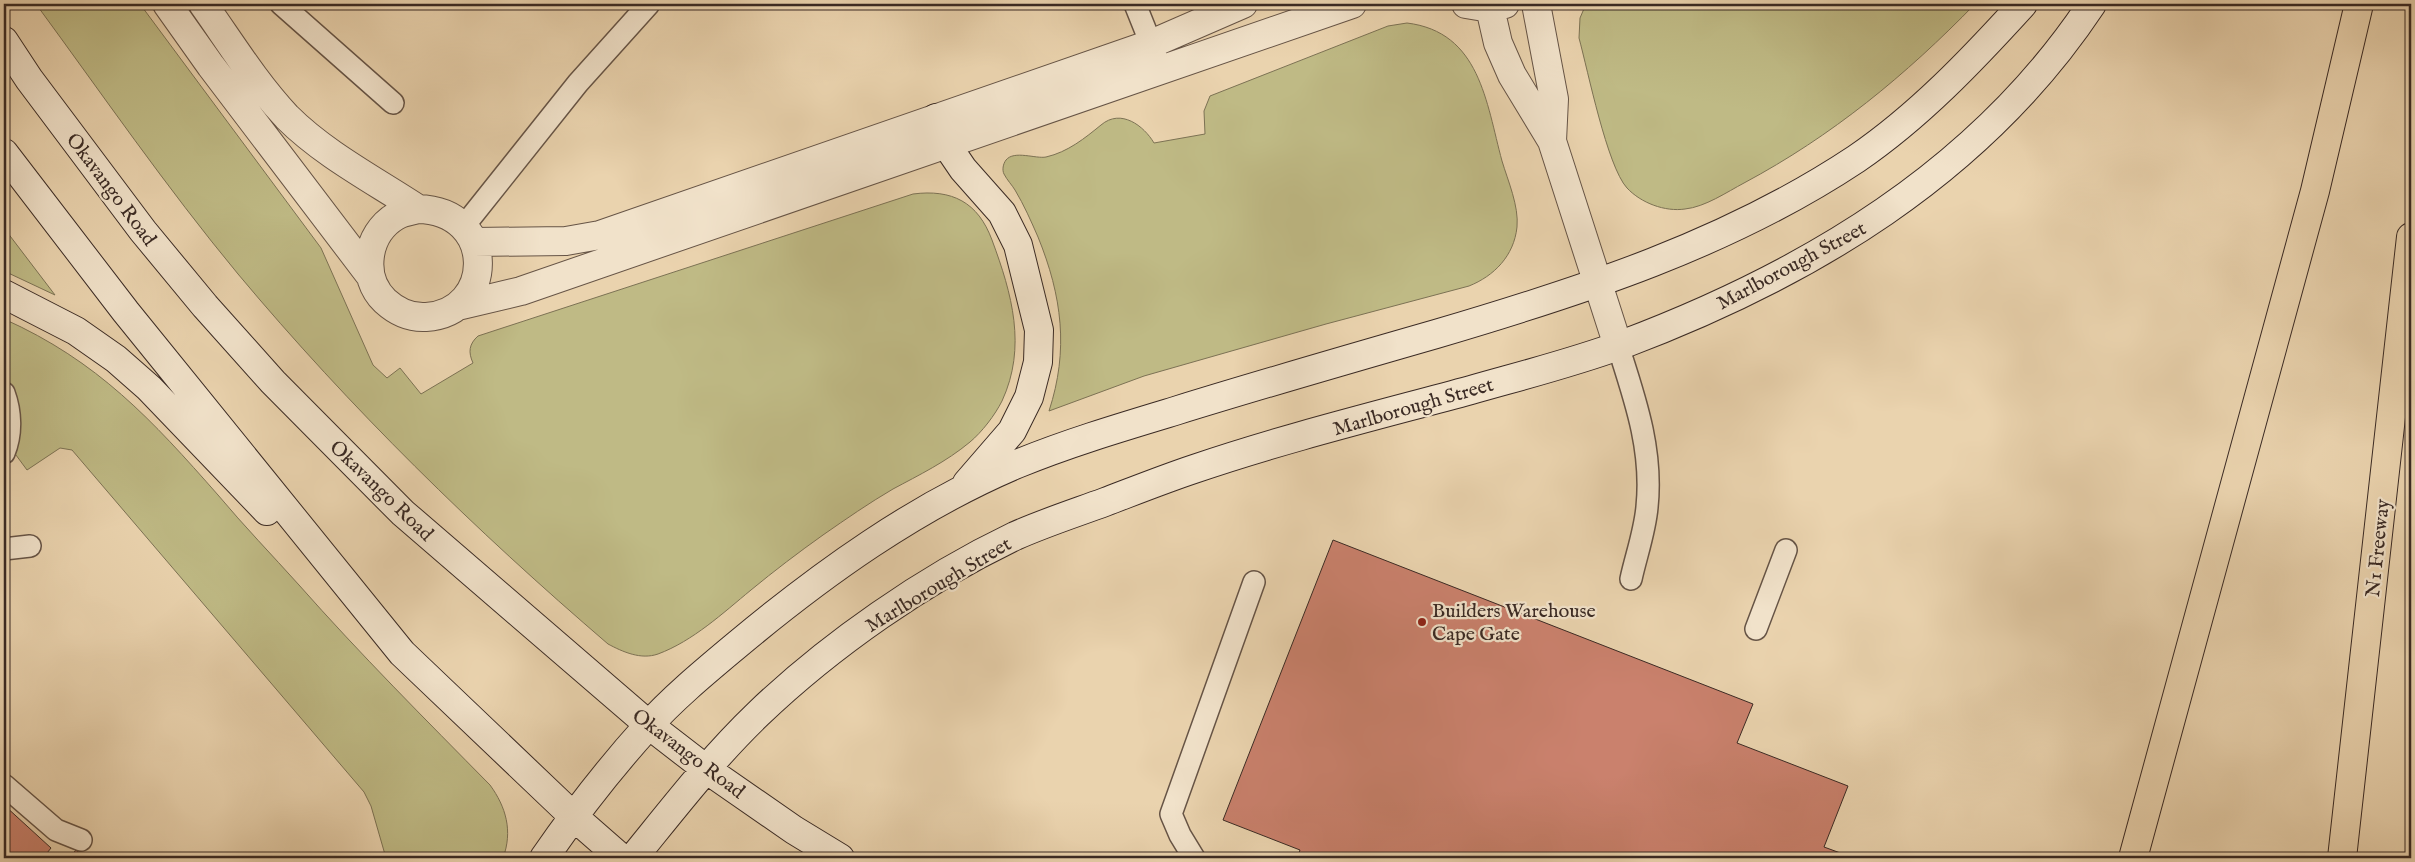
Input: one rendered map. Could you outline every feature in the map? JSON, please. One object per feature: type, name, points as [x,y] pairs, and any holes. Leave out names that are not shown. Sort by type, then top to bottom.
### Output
[{"type":"highway","points":[[2133,858],[2315,191],[2359,4]]},
{"type":"highway","name":"N1 Freeway","points":[[2342,858],[2411,237]]},
{"type":"street","points":[[167,4],[211,66],[369,274],[378,294],[394,310],[415,318],[438,316],[458,306],[521,291],[1352,4]]},
{"type":"street","points":[[203,4],[244,62],[288,117],[332,153],[418,209]]},
{"type":"street","points":[[469,234],[566,241],[600,235],[1151,44],[1243,4]]},
{"type":"street","points":[[1536,4],[1554,99],[1552,140]]},
{"type":"street","points":[[544,858],[573,816],[649,725],[711,667],[773,615],[878,539],[959,492],[1017,464],[1085,439],[1501,314],[1598,283],[1686,249],[1770,209],[1858,158],[1918,111],[1977,55],[2023,4]]},
{"type":"street","name":"Marlborough Street","points":[[633,858],[706,769],[759,713],[833,651],[892,607],[951,571],[1017,535],[1194,468],[1618,346],[1761,285],[1822,252],[1882,215],[1961,153],[2006,109],[2047,64],[2092,4]]},
{"type":"street","points":[[1487,5],[1498,43],[1512,75],[1552,140],[1618,346]]},
{"type":"street","name":"Okavango Road","points":[[4,41],[28,79],[143,231],[273,382],[403,513],[649,725],[706,769],[794,830],[840,858]]},
{"type":"street","points":[[936,118],[946,144],[963,169],[1002,213],[1018,245],[1039,330],[1038,362],[1030,397],[1012,431],[959,492]]},
{"type":"street","points":[[4,153],[126,312],[402,653]]},
{"type":"street","points":[[369,274],[370,251],[379,231],[396,216],[418,209],[435,209],[451,215],[469,234],[478,259],[477,277],[470,293],[458,306]]},
{"type":"street","points":[[4,294],[76,331],[133,373],[402,653],[573,816],[621,858]]},
{"type":"lane","points":[[281,4],[393,102]]},
{"type":"lane","points":[[469,234],[578,83],[649,4]]},
{"type":"lane","points":[[1135,4],[1161,69]]},
{"type":"lane","points":[[1618,346],[1639,412],[1645,436],[1648,464],[1647,508],[1631,579]]},
{"type":"lane","points":[[4,393],[8,405],[10,424],[4,453]]},
{"type":"lane","points":[[4,550],[30,546]]},
{"type":"lane","points":[[1756,629],[1786,550]]},
{"type":"lane","points":[[1194,858],[1183,842],[1171,814],[1254,582]]},
{"type":"lane","points":[[4,785],[56,830],[81,840]]},
{"type":"shaded area","points":[[36,4],[140,4],[321,248],[373,365],[387,378],[400,368],[421,394],[473,363],[470,348],[478,336],[913,194],[927,193],[951,196],[971,207],[986,227],[992,240],[1006,280],[1014,321],[1014,361],[1010,381],[996,412],[975,438],[952,456],[875,500],[823,535],[695,634],[683,642],[652,656],[639,656],[620,650],[608,644],[462,512],[369,420],[324,372],[211,241]]},
{"type":"shaded area","points":[[1586,4],[1975,4],[1895,79],[1808,145],[1716,199],[1693,208],[1677,210],[1662,208],[1639,198],[1627,188],[1612,160],[1605,140],[1579,38],[1580,18]]},
{"type":"shaded area","points":[[1407,23],[1431,29],[1450,40],[1465,55],[1476,73],[1491,116],[1516,211],[1517,227],[1515,237],[1512,247],[1501,264],[1487,277],[1469,286],[1326,324],[1144,376],[1049,411],[1059,366],[1061,345],[1057,302],[1053,281],[1038,237],[1021,201],[1003,172],[1006,160],[1014,156],[1046,157],[1062,152],[1101,125],[1116,118],[1131,121],[1138,125],[1154,143],[1205,134],[1204,111],[1210,96],[1388,26]]},
{"type":"shaded area","points":[[4,228],[55,295],[4,271]]},
{"type":"shaded area","points":[[4,319],[68,354],[96,373],[146,417],[345,636],[490,785],[504,811],[508,829],[503,858],[386,858],[371,806],[364,792],[72,450],[60,448],[27,470],[13,451],[20,417],[19,409],[3,365]]},
{"type":"building","name":"Builders Warehouse Cape Gate","points":[[1333,540],[1753,704],[1737,743],[1848,786],[1824,847],[1854,858],[1297,858],[1300,850],[1223,820]]},
{"type":"building","points":[[4,805],[51,848],[43,858],[4,858]]},
{"type":"building","points":[[76,850],[85,858],[69,858]]},
{"type":"place","name":"Builders Warehouse Cape Gate","points":[[1422,622]]}]
